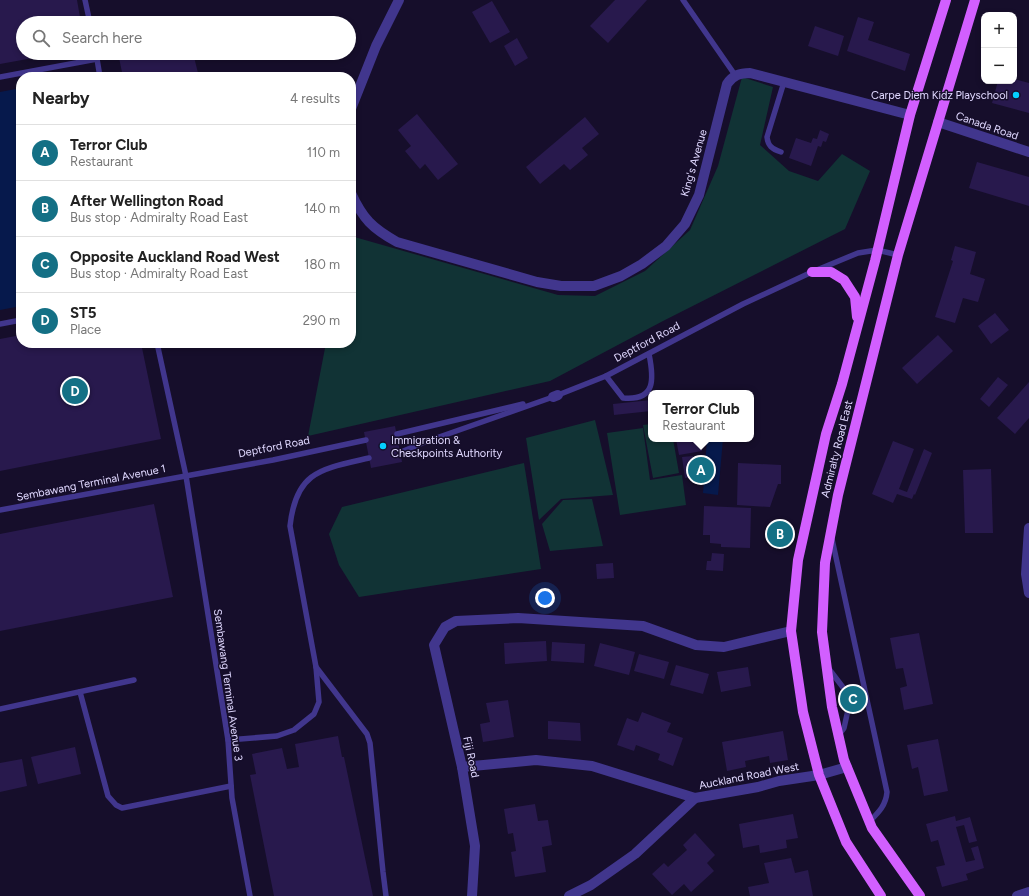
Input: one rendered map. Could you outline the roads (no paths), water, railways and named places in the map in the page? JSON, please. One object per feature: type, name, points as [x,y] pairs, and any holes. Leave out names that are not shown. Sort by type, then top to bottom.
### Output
[{"type":"main road","name":"Admiralty Road East","points":[[881,896],[846,842],[819,775],[803,712],[791,631],[798,560],[826,434],[858,325],[910,115],[946,0]]},
{"type":"main road","name":"Admiralty Road East","points":[[920,896],[872,828],[847,767],[838,737],[822,632],[825,563],[838,495],[898,255],[975,0]]},
{"type":"main road","points":[[812,272],[831,272],[844,280],[856,296],[858,325]]},
{"type":"street","points":[[356,96],[376,46],[399,0]]},
{"type":"street","points":[[735,75],[750,73],[910,115]]},
{"type":"street","name":"King's Avenue","points":[[356,204],[368,222],[380,232],[397,242],[536,282],[561,286],[594,286],[621,276],[642,264],[666,246],[685,224],[699,195],[727,84],[735,75]]},
{"type":"street","name":"Canada Road","points":[[938,122],[1029,152]]},
{"type":"street","points":[[1029,528],[1026,574],[1029,593]]},
{"type":"street","name":"Fiji Road","points":[[472,896],[475,846],[462,767],[434,645],[445,627],[456,621],[518,618],[643,626],[696,646],[724,648],[791,631]]},
{"type":"street","points":[[462,767],[536,760],[592,766],[695,798]]},
{"type":"street","name":"Auckland Road West","points":[[570,896],[591,885],[635,854],[695,798],[758,787],[779,781],[819,775],[847,767]]},
{"type":"street","points":[[1017,896],[1029,892]]},
{"type":"lane","points":[[85,0],[88,16]]},
{"type":"lane","points":[[683,0],[735,75]]},
{"type":"lane","points":[[23,72],[78,60]]},
{"type":"lane","points":[[97,60],[99,72]]},
{"type":"lane","points":[[0,77],[16,74]]},
{"type":"lane","points":[[781,152],[773,150],[768,143],[767,137],[784,82]]},
{"type":"lane","name":"Deptford Road","points":[[397,434],[555,396],[606,376],[743,304],[812,272],[858,253],[877,250],[898,255]]},
{"type":"lane","points":[[0,324],[16,321]]},
{"type":"lane","name":"Sembawang Terminal Avenue 3","points":[[158,348],[186,476],[228,740],[232,798],[250,896]]},
{"type":"lane","points":[[606,376],[623,398],[633,399],[643,395],[650,388],[653,376],[649,354]]},
{"type":"lane","points":[[400,452],[555,396]]},
{"type":"lane","name":"Deptford Road","points":[[186,476],[273,460],[366,440]]},
{"type":"lane","points":[[228,740],[277,736],[294,730],[314,714],[319,702],[316,667],[290,526],[292,511],[296,495],[308,479],[324,469],[369,458]]},
{"type":"lane","name":"Sembawang Terminal Avenue 1","points":[[0,510],[186,476]]},
{"type":"lane","points":[[831,535],[887,792],[883,808],[870,821]]},
{"type":"lane","points":[[826,666],[845,690],[848,710],[844,728],[838,737]]},
{"type":"lane","points":[[316,667],[367,734],[386,896]]},
{"type":"lane","points":[[0,709],[134,680]]},
{"type":"lane","points":[[80,692],[108,796],[116,805],[122,808],[231,786]]},
{"type":"water","points":[[16,89],[16,307],[0,310],[0,92]]},
{"type":"water","points":[[707,442],[723,442],[718,495],[703,493]]},
{"type":"place","name":"Carpe Diem Kidz Playschool","points":[[1016,95]]},
{"type":"place","name":"ST5","points":[[75,391]]},
{"type":"place","name":"Immigration & Checkpoints Authority","points":[[383,446]]},
{"type":"place","name":"Terror Club","points":[[701,470]]},
{"type":"place","name":"After Wellington Road","points":[[780,534]]},
{"type":"place","name":"Opposite Auckland Road West","points":[[853,699]]}]
